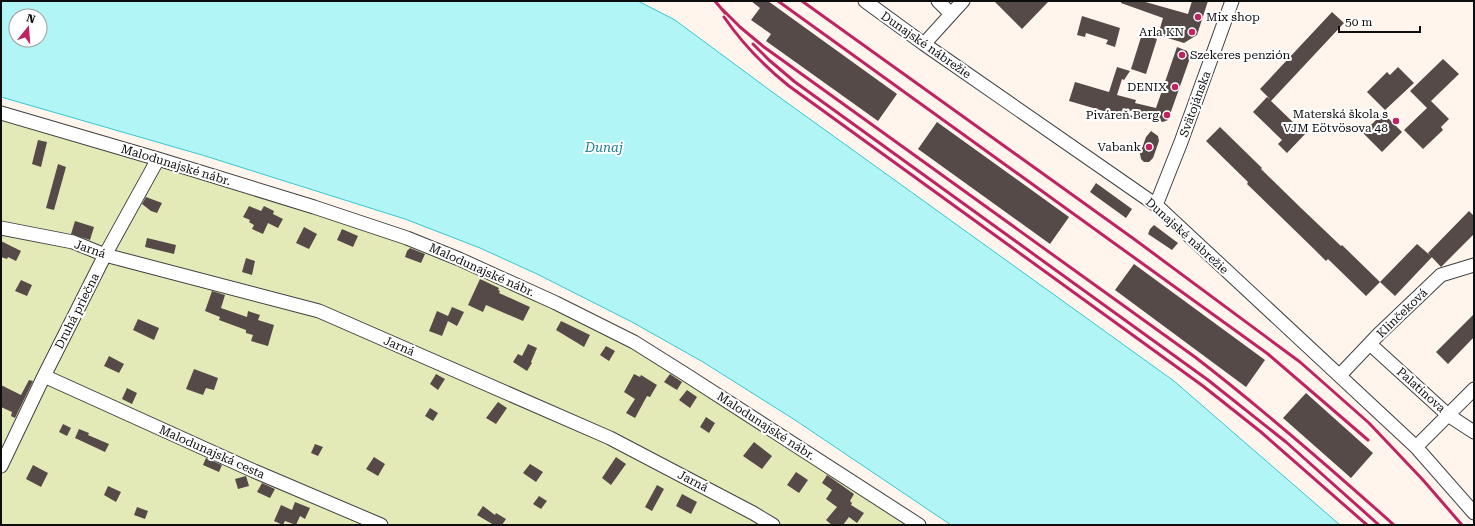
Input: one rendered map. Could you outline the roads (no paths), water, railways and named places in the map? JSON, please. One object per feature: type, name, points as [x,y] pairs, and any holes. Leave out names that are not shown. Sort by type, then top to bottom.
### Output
[{"type":"street","name":"Dunajské nábrežie","points":[[865,1],[924,44],[1156,205],[1416,447],[1474,513]]},
{"type":"street","points":[[938,1],[951,14]]},
{"type":"street","points":[[924,44],[963,1]]},
{"type":"street","name":"Svätojánska","points":[[1156,205],[1181,142],[1232,1]]},
{"type":"street","name":"Malodunajské nábr.","points":[[1,113],[314,207],[407,238],[459,259],[570,310],[634,342],[919,525]]},
{"type":"street","name":"Druhá priečna","points":[[1,466],[44,376],[105,255],[158,159]]},
{"type":"street","name":"Jarná","points":[[1,228],[73,242],[105,255],[319,311],[610,438],[773,525]]},
{"type":"street","name":"Klinčeková","points":[[1340,375],[1441,275],[1474,265]]},
{"type":"street","name":"Palatínova","points":[[1371,345],[1448,415],[1474,432]]},
{"type":"street","name":"Malodunajská cesta","points":[[44,376],[254,471],[381,525]]},
{"type":"street","points":[[1416,447],[1474,389]]},
{"type":"water","name":"Dunaj","points":[[1,1],[638,1],[675,20],[775,94],[1174,381],[1340,525],[951,525],[795,420],[703,362],[632,322],[537,274],[480,248],[405,219],[202,155],[1,97]]},
{"type":"railway","points":[[715,1],[725,13]]},
{"type":"railway","points":[[778,1],[1268,354],[1368,440]]},
{"type":"railway","points":[[802,1],[1134,239],[1300,362],[1369,423],[1423,480],[1462,525]]},
{"type":"railway","points":[[722,9],[740,27],[764,47],[1195,357],[1296,439],[1394,525]]},
{"type":"railway","points":[[724,17],[754,54],[789,86],[1203,386],[1261,432],[1367,525]]},
{"type":"railway","points":[[753,44],[795,82],[1208,380],[1286,442],[1379,525]]},
{"type":"place","name":"Mix shop","points":[[1198,17]]},
{"type":"place","name":"Arla KN","points":[[1192,32]]},
{"type":"place","name":"Szekeres penzión","points":[[1182,55]]},
{"type":"place","name":"DENIX","points":[[1175,87]]},
{"type":"place","name":"Piváreň Berg","points":[[1167,115]]},
{"type":"place","name":"Materská škola s VJM Eötvösova 48","points":[[1396,121]]},
{"type":"place","name":"Vabank","points":[[1149,147]]}]
